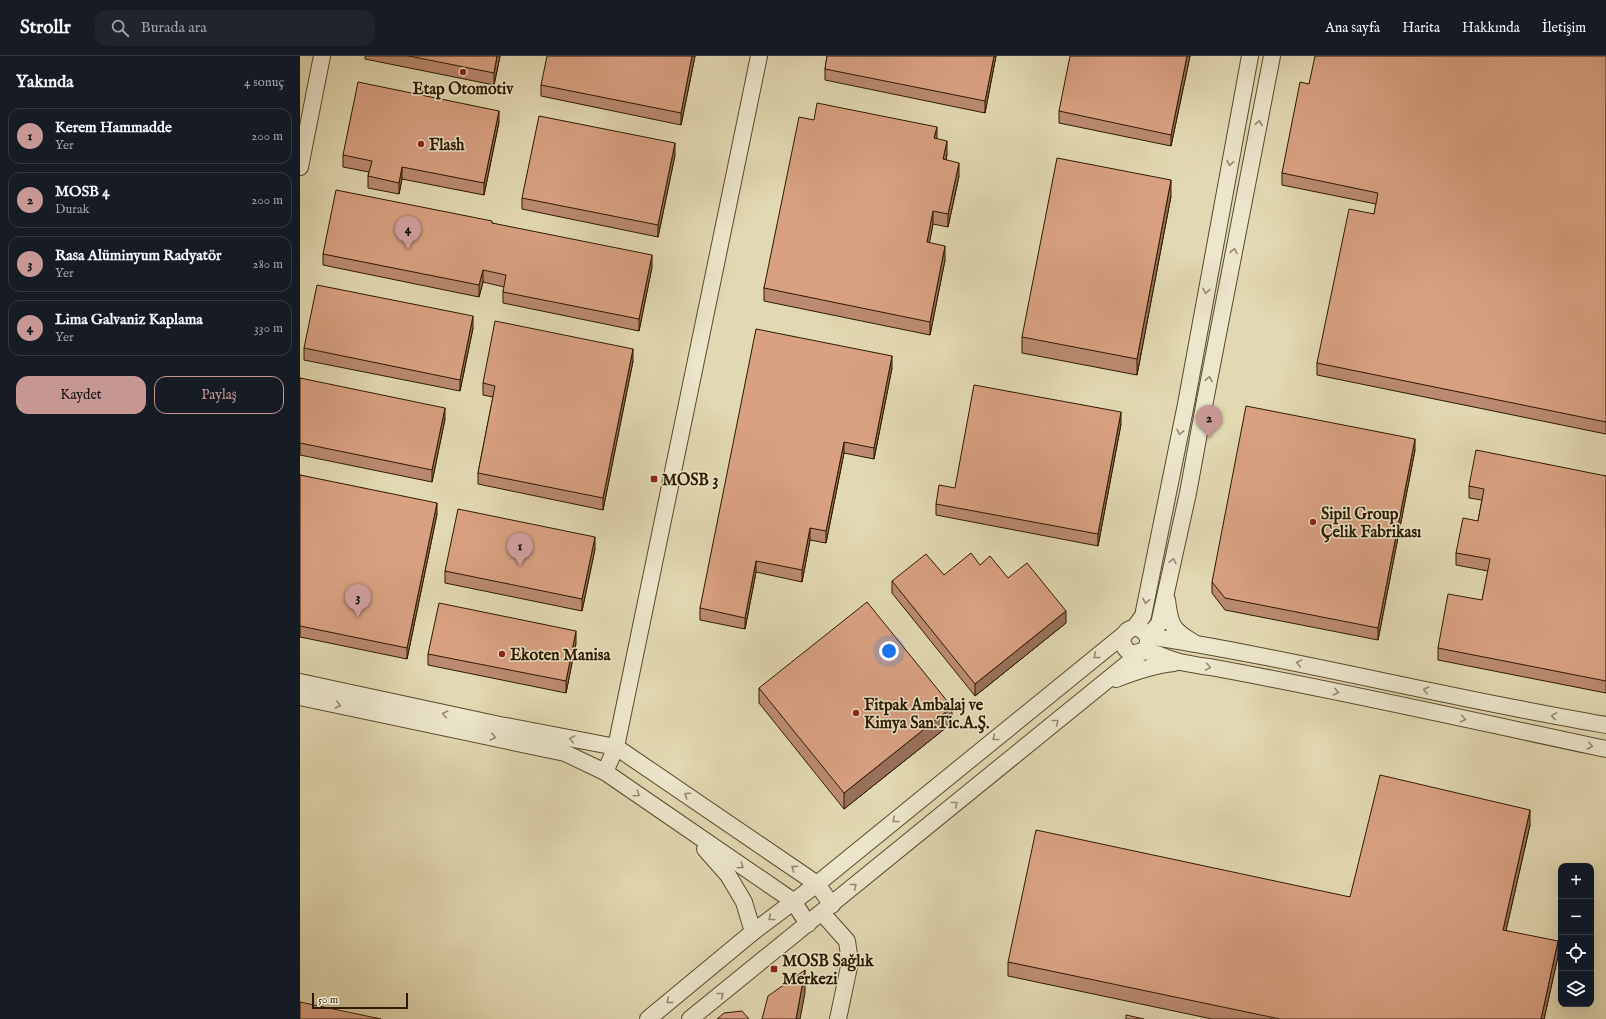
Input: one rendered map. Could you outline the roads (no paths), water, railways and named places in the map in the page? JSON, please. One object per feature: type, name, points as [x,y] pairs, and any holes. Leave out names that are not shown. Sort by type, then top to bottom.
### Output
[{"type":"street","points":[[300,167],[322,56]]},
{"type":"street","points":[[605,772],[616,747],[759,56]]},
{"type":"street","points":[[690,1019],[1102,685],[1138,637],[1186,404],[1250,56]]},
{"type":"street","points":[[648,1019],[793,901],[1138,637],[1159,624],[1182,523],[1272,56]]},
{"type":"street","points":[[1186,404],[1204,406]]},
{"type":"street","points":[[1166,591],[1171,624],[1179,634],[1196,644]]},
{"type":"street","points":[[1138,637],[1196,644],[1299,663],[1547,715],[1606,725]]},
{"type":"street","points":[[1138,637],[1180,662]]},
{"type":"street","points":[[1102,685],[1137,671],[1158,665],[1180,662],[1275,679],[1606,749]]},
{"type":"street","points":[[300,682],[500,725],[616,747],[817,884],[827,909],[846,941],[850,962],[838,1019]]},
{"type":"street","points":[[300,697],[565,753],[605,772],[793,901],[808,924]]},
{"type":"street","points":[[686,829],[728,875],[744,902],[754,932]]},
{"type":"place","name":"Etap Otomotiv","points":[[463,72]]},
{"type":"place","name":"Flash","points":[[421,144]]},
{"type":"place","name":"Lima Galvaniz Kaplama","points":[[408,249]]},
{"type":"place","name":"MOSB 4","points":[[1209,438]]},
{"type":"place","name":"MOSB 3","points":[[654,479]]},
{"type":"place","name":"Sipil Group Çelik Fabrikası","points":[[1313,522]]},
{"type":"place","name":"Kerem Hammadde","points":[[520,566]]},
{"type":"place","name":"Rasa Alüminyum Radyatör","points":[[358,617]]},
{"type":"place","name":"Ekoten Manisa","points":[[502,654]]},
{"type":"place","name":"Fitpak Ambalaj ve Kimya San.Tic.A.Ş.","points":[[856,713]]},
{"type":"place","name":"MOSB Sağlık Merkezi","points":[[774,969]]}]
